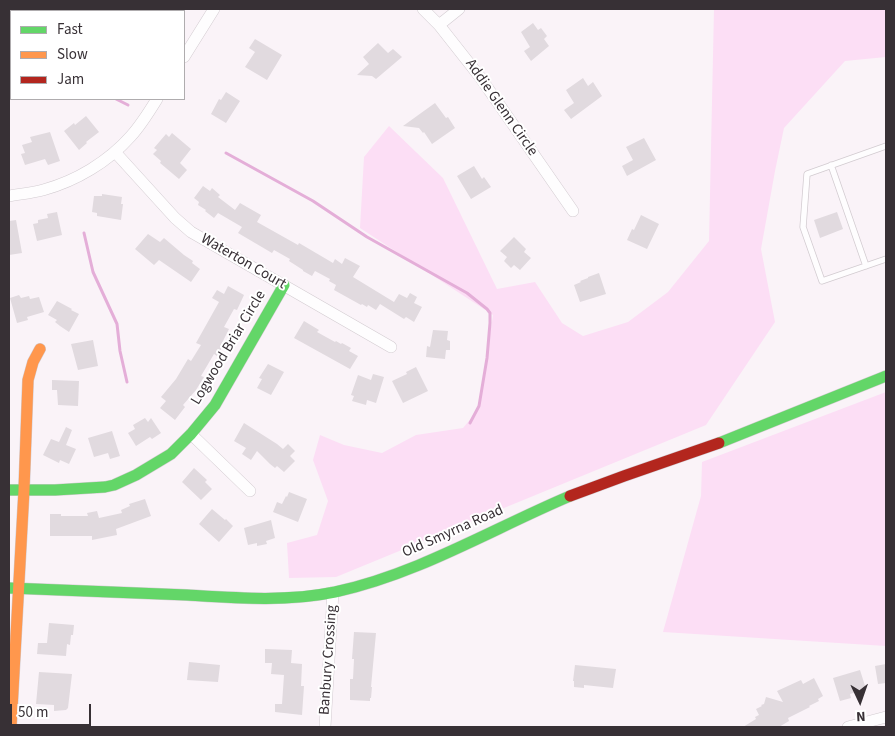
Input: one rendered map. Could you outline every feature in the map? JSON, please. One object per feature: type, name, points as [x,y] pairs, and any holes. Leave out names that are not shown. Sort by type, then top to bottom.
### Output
[{"type":"street","points":[[185,55],[214,9]]},
{"type":"street","name":"Addie Glenn Circle","points":[[423,9],[440,25],[480,77],[573,210]]},
{"type":"street","points":[[440,25],[459,9]]},
{"type":"street","points":[[9,196],[43,190],[66,182],[90,169],[115,152],[138,128],[156,100]]},
{"type":"street","name":"Waterton Court","points":[[115,152],[175,218],[191,232],[392,347]]},
{"type":"street","name":"Logwood Briar Circle","points":[[9,490],[86,489],[114,485],[163,460],[191,434],[219,400],[284,285]]},
{"type":"street","points":[[11,727],[14,588],[24,490],[28,380],[33,362],[40,349]]},
{"type":"street","name":"Old Smyrna Road","points":[[14,588],[241,598],[286,597],[333,592],[405,571],[568,497],[764,425],[886,376]]},
{"type":"street","points":[[191,434],[250,491]]},
{"type":"street","name":"Banbury Crossing","points":[[325,727],[333,592]]},
{"type":"street","points":[[848,727],[886,717]]},
{"type":"lane","points":[[886,146],[807,174],[803,227],[822,281],[886,259]]},
{"type":"lane","points":[[831,165],[866,266]]},
{"type":"shaded area","points":[[714,9],[886,9],[886,57],[845,61],[784,128],[761,249],[775,322],[706,425],[336,577],[289,578],[287,543],[317,535],[328,501],[313,460],[320,435],[344,445],[382,453],[416,435],[463,428],[478,410],[493,315],[360,228],[364,157],[389,126],[443,178],[497,289],[535,282],[562,323],[583,336],[628,322],[668,292],[709,241]]},
{"type":"shaded area","points":[[886,392],[886,646],[663,632],[701,496],[702,462]]},
{"type":"building","points":[[533,23],[538,30],[541,28],[547,36],[544,39],[549,46],[531,61],[524,51],[530,47],[521,32]]},
{"type":"building","points":[[255,39],[282,55],[267,80],[245,67],[255,52],[249,48]]},
{"type":"building","points":[[378,43],[388,53],[393,49],[402,57],[376,79],[372,76],[357,75],[369,64],[363,57]]},
{"type":"building","points":[[583,78],[588,86],[593,82],[602,96],[571,119],[564,110],[574,103],[566,90]]},
{"type":"building","points":[[226,92],[240,101],[226,123],[211,114],[219,99],[221,100]]},
{"type":"building","points":[[435,103],[455,128],[432,144],[419,128],[403,126]]},
{"type":"building","points":[[86,116],[99,132],[79,150],[64,131]]},
{"type":"building","points":[[50,132],[60,161],[48,165],[45,159],[25,165],[21,154],[25,153],[22,145],[32,142],[30,137]]},
{"type":"building","points":[[172,133],[191,149],[180,163],[187,170],[179,179],[160,163],[161,161],[153,154],[157,150],[154,148],[166,134],[169,137]]},
{"type":"building","points":[[644,138],[656,160],[627,176],[622,166],[633,160],[626,147]]},
{"type":"building","points":[[474,166],[482,179],[484,177],[491,187],[471,199],[457,176]]},
{"type":"building","points":[[203,186],[210,191],[212,188],[220,195],[218,197],[235,210],[240,203],[261,215],[257,222],[333,263],[335,259],[342,264],[345,258],[360,266],[353,277],[394,302],[399,294],[407,298],[410,293],[417,297],[414,303],[422,307],[414,322],[406,317],[404,319],[380,304],[376,310],[368,305],[367,307],[361,305],[334,290],[336,285],[329,281],[330,279],[315,271],[312,276],[289,261],[290,259],[274,250],[272,253],[238,233],[242,227],[218,213],[214,218],[198,205],[199,202],[194,198]]},
{"type":"building","points":[[102,194],[122,197],[121,220],[97,216],[97,213],[92,212],[94,196],[102,196]]},
{"type":"building","points":[[57,212],[62,235],[37,241],[33,224],[38,223],[38,220],[48,218],[47,214]]},
{"type":"building","points":[[837,212],[843,229],[820,238],[814,220]]},
{"type":"building","points":[[641,215],[659,224],[647,249],[627,240]]},
{"type":"building","points":[[16,220],[22,253],[9,255],[9,221]]},
{"type":"building","points":[[148,234],[160,242],[164,238],[193,261],[192,263],[200,269],[191,282],[159,260],[154,265],[135,249]]},
{"type":"building","points":[[514,237],[526,249],[524,252],[531,258],[520,270],[514,265],[511,268],[504,261],[507,257],[500,251]]},
{"type":"building","points":[[599,273],[606,294],[580,302],[574,285]]},
{"type":"building","points":[[228,286],[244,295],[237,310],[234,309],[224,327],[229,329],[221,345],[223,346],[217,356],[214,354],[201,376],[204,377],[183,405],[185,407],[175,420],[160,408],[166,401],[161,397],[176,379],[188,359],[191,361],[201,345],[196,343],[219,302],[212,298],[217,290],[224,294]]},
{"type":"building","points":[[19,295],[21,298],[29,296],[30,299],[39,297],[44,312],[27,317],[28,320],[17,323],[10,298]]},
{"type":"building","points":[[57,301],[79,314],[69,332],[55,322],[57,320],[48,315]]},
{"type":"building","points":[[304,321],[319,330],[317,332],[351,348],[349,351],[358,356],[350,369],[294,338]]},
{"type":"building","points":[[433,330],[448,331],[447,340],[450,341],[450,350],[446,350],[445,359],[426,357],[427,346],[430,347]]},
{"type":"building","points":[[93,340],[98,366],[78,370],[71,344]]},
{"type":"building","points":[[268,364],[284,372],[271,395],[257,388],[262,379],[259,378]]},
{"type":"building","points":[[416,367],[428,391],[403,403],[392,381],[407,374],[406,372]]},
{"type":"building","points":[[373,374],[384,377],[376,403],[367,400],[366,405],[352,401],[354,396],[351,395],[358,375],[371,380]]},
{"type":"building","points":[[52,380],[79,381],[78,406],[58,405],[57,390],[52,390]]},
{"type":"building","points":[[145,418],[148,422],[151,418],[161,433],[152,439],[150,437],[136,446],[128,433],[135,429],[133,425]]},
{"type":"building","points":[[244,423],[283,449],[288,444],[295,451],[290,456],[295,461],[284,472],[277,466],[275,468],[257,451],[251,460],[242,454],[246,448],[234,441]]},
{"type":"building","points":[[66,427],[72,430],[66,445],[76,449],[69,464],[60,460],[59,463],[43,455],[51,439],[59,442]]},
{"type":"building","points":[[112,431],[120,456],[110,459],[108,453],[94,457],[88,438]]},
{"type":"building","points":[[194,468],[207,480],[205,482],[212,489],[201,500],[182,482]]},
{"type":"building","points":[[289,492],[307,499],[298,522],[273,512],[277,502],[282,504]]},
{"type":"building","points":[[145,499],[151,516],[116,529],[117,535],[92,540],[92,536],[50,536],[50,514],[88,516],[87,513],[97,511],[99,518],[122,513],[121,510],[130,506],[129,504]]},
{"type":"building","points":[[212,509],[233,526],[219,542],[199,524]]},
{"type":"building","points":[[271,520],[275,538],[266,541],[267,544],[257,546],[257,543],[248,545],[244,528]]},
{"type":"building","points":[[49,623],[74,625],[70,645],[67,644],[66,656],[37,654],[38,643],[47,643]]},
{"type":"building","points":[[354,632],[376,633],[370,701],[350,700],[350,679],[353,679]]},
{"type":"building","points":[[265,649],[292,650],[291,663],[302,664],[301,686],[304,686],[302,715],[275,712],[275,704],[282,704],[284,675],[271,674],[272,663],[265,663]]},
{"type":"building","points":[[189,662],[220,665],[218,682],[187,680]]},
{"type":"building","points":[[886,664],[886,683],[878,684],[875,666]]},
{"type":"building","points":[[575,665],[616,669],[613,688],[584,685],[584,688],[574,687]]},
{"type":"building","points":[[860,670],[866,689],[850,694],[851,698],[840,701],[833,678]]},
{"type":"building","points":[[39,672],[72,674],[68,708],[66,710],[54,711],[54,705],[36,704]]},
{"type":"building","points":[[814,678],[823,696],[818,699],[819,701],[788,718],[789,721],[779,727],[743,727],[756,719],[755,717],[759,715],[756,709],[764,704],[766,697],[783,702],[777,691],[801,680],[803,684]]},
{"type":"waterway","points":[[118,100],[128,105]]},
{"type":"waterway","points":[[226,153],[313,201],[367,237],[467,293],[487,309],[490,313],[487,358],[479,406],[470,423]]},
{"type":"waterway","points":[[84,233],[93,272],[117,324],[120,351],[127,382]]},
{"type":"traffic: fast","points":[[9,490],[105,487],[136,475],[171,454],[191,434],[215,405],[284,285]]},
{"type":"traffic: fast","points":[[719,443],[886,376]]},
{"type":"traffic: fast","points":[[9,588],[243,598],[317,595],[366,584],[396,574],[454,550],[570,496]]},
{"type":"traffic: slow","points":[[11,727],[28,380],[33,362],[40,349]]},
{"type":"traffic: jam","points":[[570,496],[719,443]]}]
